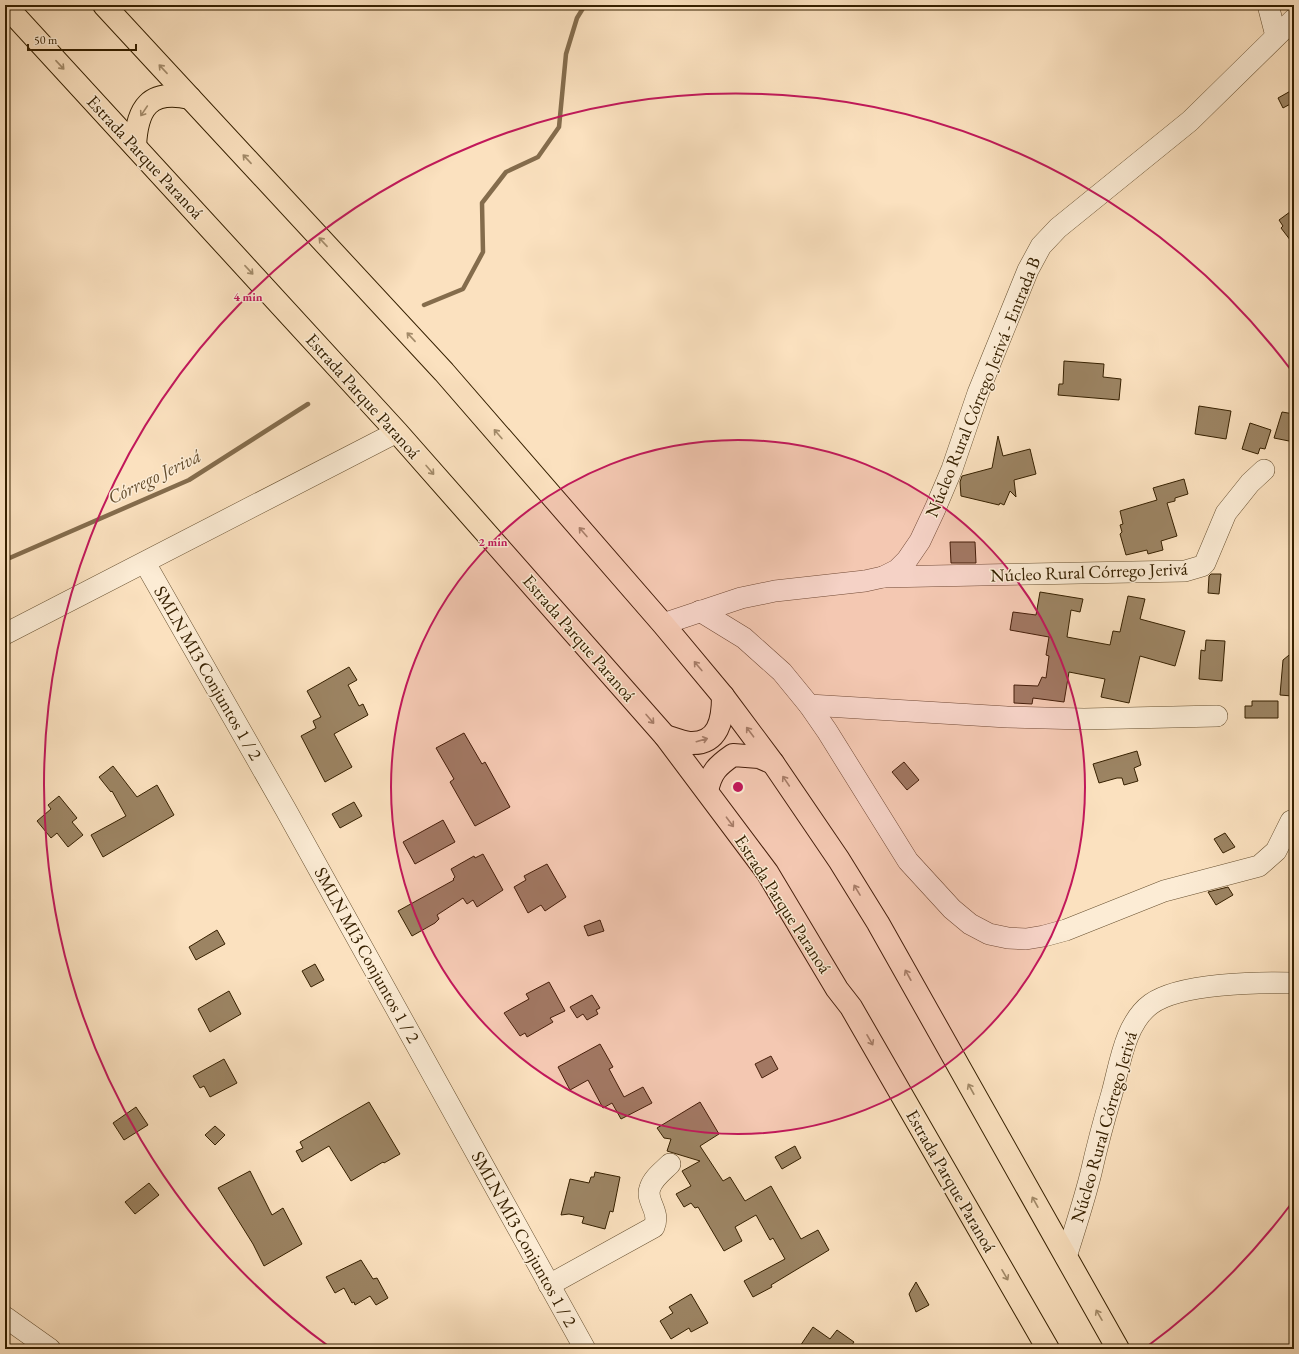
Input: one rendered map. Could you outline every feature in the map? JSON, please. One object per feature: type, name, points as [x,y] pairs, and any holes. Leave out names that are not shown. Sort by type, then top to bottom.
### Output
[{"type":"main road","points":[[104,5],[444,372],[663,624],[723,696],[774,763],[839,860],[878,923],[1118,1349]]},
{"type":"main road","name":"Estrada Parque Paranoá","points":[[7,10],[135,146],[397,432],[665,736],[767,872],[837,989],[851,1006],[1045,1347]]},
{"type":"main road","points":[[135,146],[139,118],[150,102],[162,95],[175,94],[190,98]]},
{"type":"main road","points":[[665,736],[689,743],[706,740],[718,730],[723,714],[723,696]]},
{"type":"main road","points":[[707,791],[710,778],[719,764],[733,755],[758,758],[774,763]]},
{"type":"street","points":[[1268,5],[1276,36]]},
{"type":"street","name":"Núcleo Rural Córrego Jerivá - Entrada B","points":[[663,624],[741,598],[768,593],[865,582],[882,577],[897,570],[907,560],[920,541],[932,515],[952,469],[978,393],[1028,270],[1041,246],[1058,228],[1190,121],[1294,19]]},
{"type":"street","points":[[5,634],[397,432]]},
{"type":"street","name":"Núcleo Rural Córrego Jerivá","points":[[882,577],[1074,574],[1185,571],[1196,569],[1202,566],[1206,560],[1226,513],[1250,483],[1264,470]]},
{"type":"street","name":"SMLN MI3 Conjuntos 1 / 2","points":[[145,563],[294,824],[585,1349]]},
{"type":"street","points":[[700,611],[744,638],[764,654],[782,672],[809,705],[908,861],[952,909],[970,924],[990,934],[1008,938],[1026,939],[1044,936],[1066,930],[1164,891],[1259,866],[1276,851],[1291,821]]},
{"type":"street","points":[[809,705],[1007,717],[1084,719],[1217,716]]},
{"type":"street","name":"Núcleo Rural Córrego Jerivá","points":[[1066,1257],[1080,1214],[1096,1149],[1124,1050],[1130,1032],[1142,1011],[1162,997],[1187,990],[1234,985],[1294,983]]},
{"type":"street","points":[[549,1285],[654,1227],[656,1218],[648,1194],[649,1189],[654,1179],[670,1164]]},
{"type":"street","points":[[5,1317],[50,1349]]},
{"type":"building","points":[[1294,89],[1294,102],[1283,108],[1278,98]]},
{"type":"building","points":[[1294,209],[1294,245],[1281,228],[1283,226],[1279,220]]},
{"type":"building","points":[[1064,361],[1104,364],[1103,377],[1121,379],[1119,400],[1058,395],[1059,384],[1063,384]]},
{"type":"building","points":[[1199,406],[1231,411],[1226,439],[1195,434]]},
{"type":"building","points":[[1282,412],[1294,414],[1294,442],[1274,438]]},
{"type":"building","points":[[1250,423],[1271,430],[1265,449],[1260,448],[1258,454],[1242,449]]},
{"type":"building","points":[[998,436],[1003,456],[1030,449],[1036,474],[1014,480],[1016,497],[1010,491],[1004,505],[961,496],[960,482],[962,476],[992,468]]},
{"type":"building","points":[[1184,479],[1188,494],[1175,498],[1175,501],[1167,503],[1177,536],[1161,541],[1163,550],[1148,554],[1147,550],[1126,555],[1120,534],[1122,532],[1120,525],[1123,524],[1120,511],[1157,500],[1153,488]]},
{"type":"building","points":[[950,542],[975,542],[976,563],[951,563]]},
{"type":"building","points":[[1211,574],[1221,574],[1219,594],[1208,593],[1209,576]]},
{"type":"building","points":[[1040,592],[1083,599],[1080,612],[1071,610],[1067,637],[1110,645],[1113,631],[1120,632],[1128,596],[1145,599],[1140,619],[1185,631],[1175,666],[1140,656],[1129,703],[1101,697],[1105,679],[1069,672],[1064,702],[1033,698],[1032,704],[1014,703],[1014,685],[1038,686],[1042,677],[1046,678],[1049,656],[1046,655],[1049,637],[1010,630],[1013,612],[1036,615]]},
{"type":"building","points":[[1206,640],[1225,641],[1222,681],[1199,679],[1201,650],[1205,651]]},
{"type":"building","points":[[1294,651],[1292,696],[1280,695],[1283,660]]},
{"type":"building","points":[[349,667],[357,680],[348,685],[359,706],[363,704],[368,715],[334,734],[352,767],[325,782],[301,736],[316,728],[313,721],[321,717],[307,691]]},
{"type":"building","points":[[1252,701],[1278,701],[1278,718],[1245,718],[1245,706],[1252,706]]},
{"type":"building","points":[[464,733],[482,764],[485,762],[510,807],[475,826],[450,782],[454,779],[436,748]]},
{"type":"building","points":[[1137,751],[1141,765],[1134,768],[1138,781],[1124,785],[1122,778],[1117,778],[1099,783],[1093,764]]},
{"type":"building","points":[[904,762],[919,780],[907,790],[892,772]]},
{"type":"building","points":[[113,766],[137,797],[157,785],[174,815],[103,857],[91,835],[126,816],[112,791],[111,792],[99,777]]},
{"type":"building","points":[[59,796],[77,818],[72,822],[83,835],[68,847],[57,833],[51,838],[37,821],[51,809],[48,805]]},
{"type":"building","points":[[354,802],[362,816],[340,828],[332,814]]},
{"type":"building","points":[[443,820],[455,842],[415,864],[403,842]]},
{"type":"building","points":[[1225,833],[1235,847],[1223,853],[1214,839]]},
{"type":"building","points":[[483,854],[503,890],[477,907],[473,900],[467,904],[463,898],[437,915],[439,919],[435,923],[412,936],[398,911],[454,880],[453,879],[455,877],[451,869],[474,856],[475,858]]},
{"type":"building","points":[[547,864],[566,897],[545,911],[541,905],[528,913],[514,887],[526,880],[524,876]]},
{"type":"building","points":[[1228,887],[1233,895],[1216,905],[1208,892]]},
{"type":"building","points":[[600,920],[604,931],[588,936],[584,926]]},
{"type":"building","points":[[217,930],[225,944],[196,960],[189,947]]},
{"type":"building","points":[[315,964],[324,980],[311,987],[302,971]]},
{"type":"building","points":[[549,982],[565,1011],[550,1018],[553,1022],[527,1037],[525,1033],[520,1036],[504,1013],[529,999],[526,994]]},
{"type":"building","points":[[229,991],[241,1014],[210,1032],[198,1009]]},
{"type":"building","points":[[592,995],[600,1008],[596,1010],[598,1014],[587,1020],[583,1014],[577,1018],[570,1007]]},
{"type":"building","points":[[600,1044],[613,1067],[609,1069],[624,1097],[643,1087],[652,1103],[621,1119],[612,1103],[603,1108],[588,1080],[570,1090],[558,1067]]},
{"type":"building","points":[[771,1056],[778,1069],[762,1078],[755,1064]]},
{"type":"building","points":[[224,1059],[237,1083],[210,1097],[204,1086],[200,1088],[193,1076]]},
{"type":"building","points":[[369,1102],[400,1154],[351,1181],[329,1146],[302,1162],[296,1151],[303,1148],[300,1142]]},
{"type":"building","points":[[700,1102],[719,1134],[700,1146],[723,1181],[730,1177],[745,1201],[771,1186],[801,1239],[818,1230],[829,1250],[771,1285],[772,1287],[753,1297],[744,1281],[785,1259],[773,1238],[770,1240],[756,1215],[735,1227],[742,1241],[724,1251],[698,1207],[695,1208],[691,1203],[684,1207],[676,1194],[691,1186],[682,1171],[700,1161],[667,1151],[671,1139],[664,1138],[657,1128]]},
{"type":"building","points":[[136,1107],[148,1125],[124,1140],[113,1123]]},
{"type":"building","points":[[215,1126],[225,1135],[215,1145],[205,1135]]},
{"type":"building","points":[[795,1146],[801,1158],[782,1169],[775,1157]]},
{"type":"building","points":[[250,1171],[272,1215],[283,1208],[302,1244],[264,1266],[253,1244],[218,1188]]},
{"type":"building","points":[[595,1172],[620,1177],[613,1212],[610,1211],[605,1229],[582,1223],[584,1217],[569,1214],[561,1215],[570,1179],[589,1183],[591,1177],[594,1177]]},
{"type":"building","points":[[149,1183],[159,1195],[135,1214],[125,1202]]},
{"type":"building","points":[[361,1260],[373,1279],[377,1278],[388,1298],[376,1305],[370,1296],[355,1305],[354,1302],[352,1303],[344,1288],[335,1293],[326,1277]]},
{"type":"building","points":[[916,1282],[929,1305],[916,1312],[909,1294]]},
{"type":"building","points":[[691,1294],[708,1323],[691,1332],[689,1328],[671,1339],[660,1321],[673,1313],[669,1307]]},
{"type":"building","points":[[813,1327],[830,1339],[837,1330],[854,1342],[849,1349],[798,1349]]},
{"type":"waterway","name":"Córrego Jerivá","points":[[424,305],[463,289],[483,252],[482,203],[506,172],[538,157],[559,127],[566,54],[577,18],[585,5]]},
{"type":"waterway","name":"Córrego Jerivá","points":[[5,560],[189,480],[308,404]]}]
